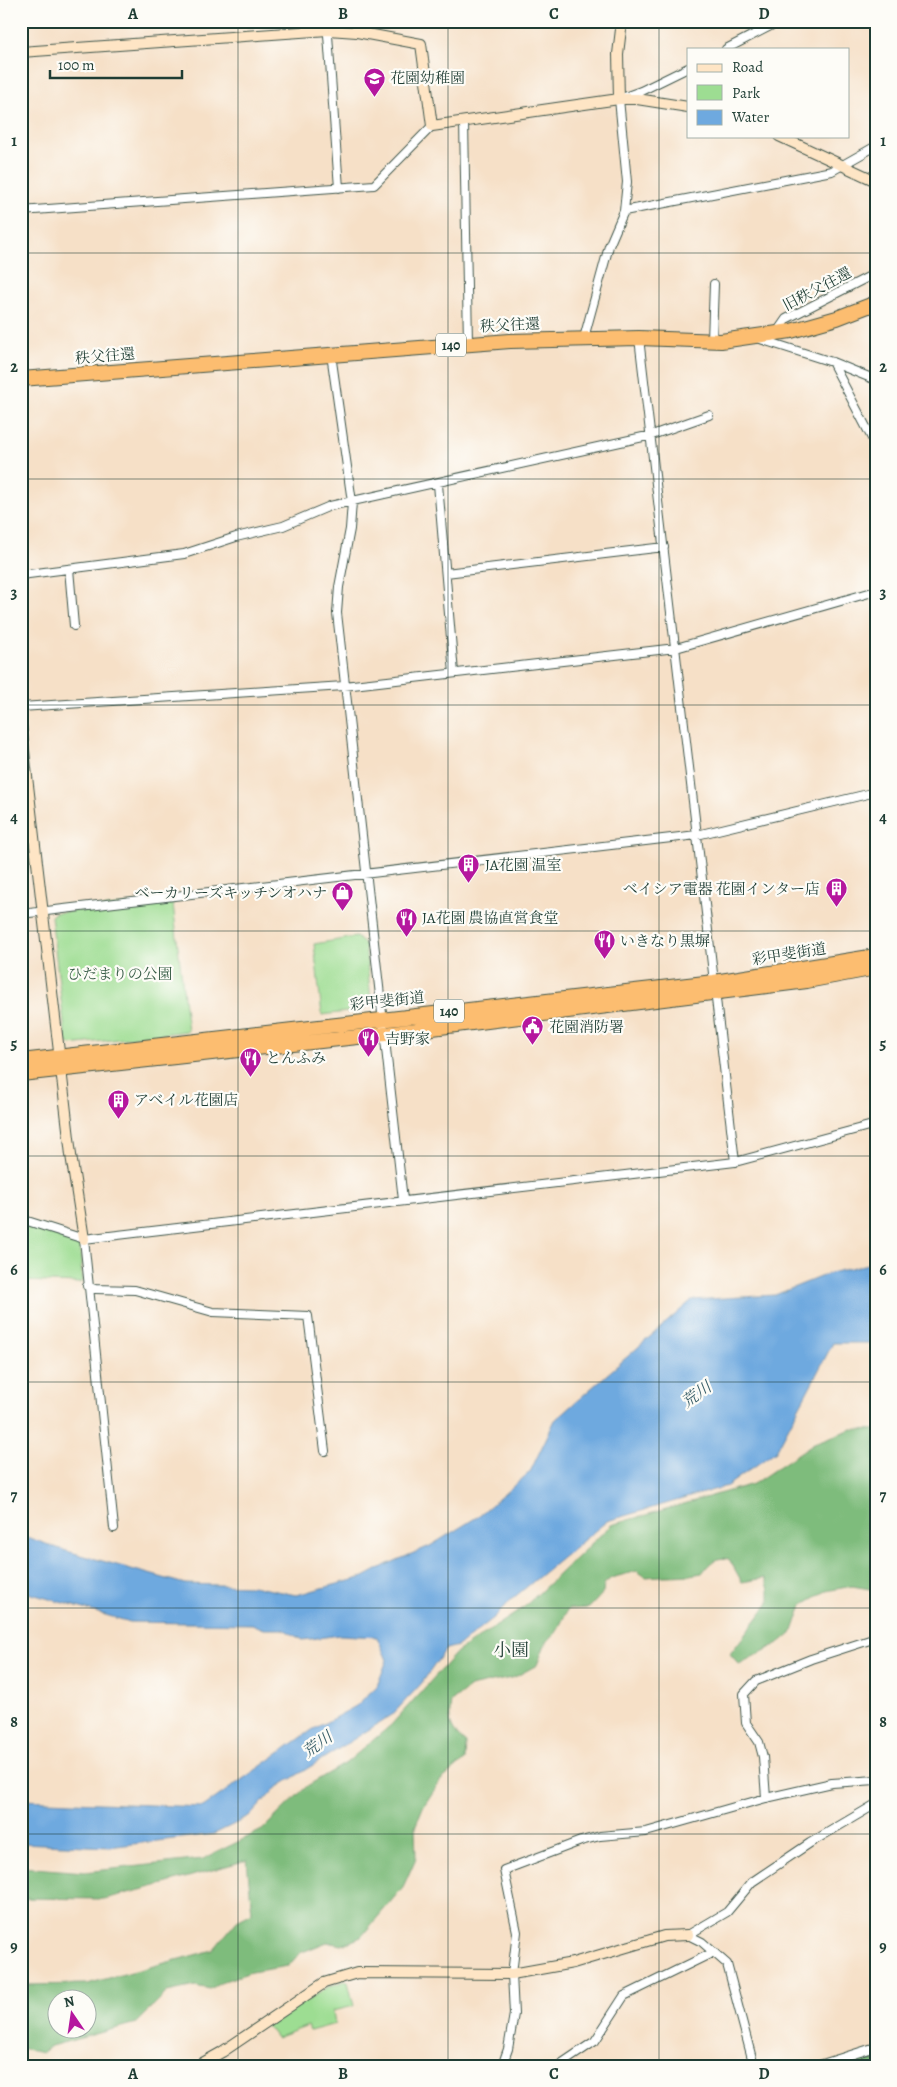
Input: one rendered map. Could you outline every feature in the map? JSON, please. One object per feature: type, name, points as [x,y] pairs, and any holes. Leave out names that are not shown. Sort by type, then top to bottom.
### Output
[{"type":"highway","name":"秩父往還","points":[[21,379],[468,343],[584,338],[712,340],[752,337],[776,334],[837,318],[876,303]]},
{"type":"highway","name":"彩甲斐街道","points":[[21,1061],[60,1063],[384,1034],[714,987],[876,956]]},
{"type":"highway","name":"彩甲斐街道","points":[[21,1074],[60,1063],[383,1018],[714,987],[807,981],[876,968]]},
{"type":"street","points":[[584,338],[610,246],[624,211],[627,182],[619,99],[618,54],[622,21]]},
{"type":"street","points":[[728,48],[780,21]]},
{"type":"street","points":[[21,52],[328,25],[421,44],[432,126]]},
{"type":"street","points":[[328,25],[339,188]]},
{"type":"street","points":[[619,99],[642,91],[687,68]]},
{"type":"street","points":[[21,210],[374,185],[432,126],[619,99],[636,99],[687,107]]},
{"type":"street","points":[[464,121],[468,343]]},
{"type":"street","points":[[783,138],[876,181]]},
{"type":"street","points":[[624,211],[832,171],[844,166],[876,146]]},
{"type":"street","name":"旧秩父往還","points":[[776,334],[786,319],[876,273]]},
{"type":"street","points":[[712,340],[714,284]]},
{"type":"street","points":[[752,337],[832,362],[876,380]]},
{"type":"street","points":[[639,338],[652,435],[735,1162]]},
{"type":"street","points":[[331,354],[352,502],[350,529],[339,587],[337,613],[403,1200]]},
{"type":"street","points":[[832,362],[876,446]]},
{"type":"street","points":[[21,574],[184,554],[236,537],[283,526],[330,506],[438,484],[652,435],[709,414]]},
{"type":"street","points":[[438,484],[454,673]]},
{"type":"street","points":[[446,572],[664,547]]},
{"type":"street","points":[[69,568],[74,626]]},
{"type":"street","points":[[21,706],[344,686],[676,648],[876,591]]},
{"type":"street","points":[[21,725],[60,1063],[84,1239],[87,1286],[114,1528]]},
{"type":"street","points":[[21,914],[698,835],[876,792]]},
{"type":"street","points":[[21,1219],[84,1239],[735,1162],[876,1124]]},
{"type":"street","points":[[87,1286],[95,1289],[134,1290],[213,1312],[308,1316],[325,1451]]},
{"type":"street","points":[[766,1798],[763,1757],[759,1742],[746,1724],[744,1694],[756,1681],[811,1659],[876,1638]]},
{"type":"street","points":[[502,2066],[508,2049],[514,2014],[512,1974],[517,1932],[504,1870],[581,1841],[600,1836],[646,1832],[766,1798],[836,1782],[876,1780]]},
{"type":"street","points":[[197,2066],[222,2052],[334,1978],[357,1973],[512,1974],[573,1963],[664,1936],[688,1935],[728,1912],[752,1882],[810,1843],[876,1804]]},
{"type":"street","points":[[688,1935],[714,1952],[727,1964],[754,2066]]},
{"type":"street","points":[[558,2066],[595,2041],[624,1996],[714,1952]]},
{"type":"street","points":[[816,2066],[876,2046]]},
{"type":"green space","name":"ひだまりの公園","points":[[170,900],[173,904],[188,1031],[70,1045],[66,1040],[51,916],[55,913]]},
{"type":"green space","points":[[356,937],[365,944],[371,1000],[363,1010],[322,1015],[314,944]]},
{"type":"green space","points":[[21,1223],[80,1243],[82,1281],[80,1283],[21,1281]]},
{"type":"green space","points":[[852,1429],[876,1430],[876,1590],[852,1586],[826,1591],[802,1605],[793,1631],[779,1643],[739,1664],[730,1654],[769,1603],[769,1589],[765,1578],[742,1582],[729,1559],[724,1558],[713,1561],[702,1573],[646,1577],[637,1571],[611,1578],[604,1584],[603,1593],[589,1608],[568,1609],[556,1633],[546,1642],[537,1665],[515,1677],[470,1687],[451,1702],[451,1726],[456,1734],[466,1743],[465,1760],[440,1781],[423,1807],[415,1827],[416,1858],[403,1887],[361,1937],[342,1945],[327,1942],[300,1953],[288,1966],[251,1972],[224,1981],[210,1989],[195,1986],[167,1992],[136,2023],[98,2033],[98,1990],[48,1990],[48,2040],[73,2040],[51,2046],[42,2053],[21,2048],[21,1985],[87,1984],[213,1950],[237,1921],[252,1913],[247,1860],[104,1899],[21,1898],[21,1867],[85,1872],[203,1859],[262,1830],[307,1786],[346,1763],[391,1725],[457,1652],[522,1609],[611,1525],[753,1484],[814,1443]]},
{"type":"green space","points":[[344,1981],[348,1982],[354,2006],[333,2011],[335,2024],[310,2031],[308,2026],[276,2038],[267,2026],[328,1987]]},
{"type":"green space","points":[[876,2052],[876,2066],[830,2066]]},
{"type":"water","name":"荒川","points":[[876,1262],[876,1343],[833,1343],[776,1451],[727,1486],[607,1521],[512,1599],[495,1617],[458,1646],[446,1649],[421,1684],[392,1715],[275,1789],[249,1817],[214,1834],[109,1847],[21,1843],[21,1800],[203,1807],[312,1730],[356,1706],[377,1686],[387,1660],[377,1637],[340,1635],[303,1640],[283,1629],[264,1629],[252,1624],[130,1622],[21,1591],[21,1535],[63,1550],[185,1584],[252,1586],[296,1595],[364,1577],[388,1564],[430,1546],[477,1517],[530,1472],[555,1420],[692,1300],[775,1295],[830,1273]]},
{"type":"place","name":"花園幼稚園","points":[[374,97]]},
{"type":"place","name":"JA花園 温室","points":[[469,884]]},
{"type":"place","name":"ベイシア電器 花園インター店","points":[[836,908]]},
{"type":"place","name":"ベーカリーズキッチンオハナ","points":[[343,912]]},
{"type":"place","name":"JA花園 農協直営食堂","points":[[406,937]]},
{"type":"place","name":"いきなり黒塀","points":[[604,960]]},
{"type":"place","name":"花園消防署","points":[[533,1046]]},
{"type":"place","name":"吉野家","points":[[369,1058]]},
{"type":"place","name":"とんふみ","points":[[250,1077]]},
{"type":"place","name":"アベイル花園店","points":[[118,1119]]},
{"type":"district","name":"小園","points":[[511,1650]]}]
